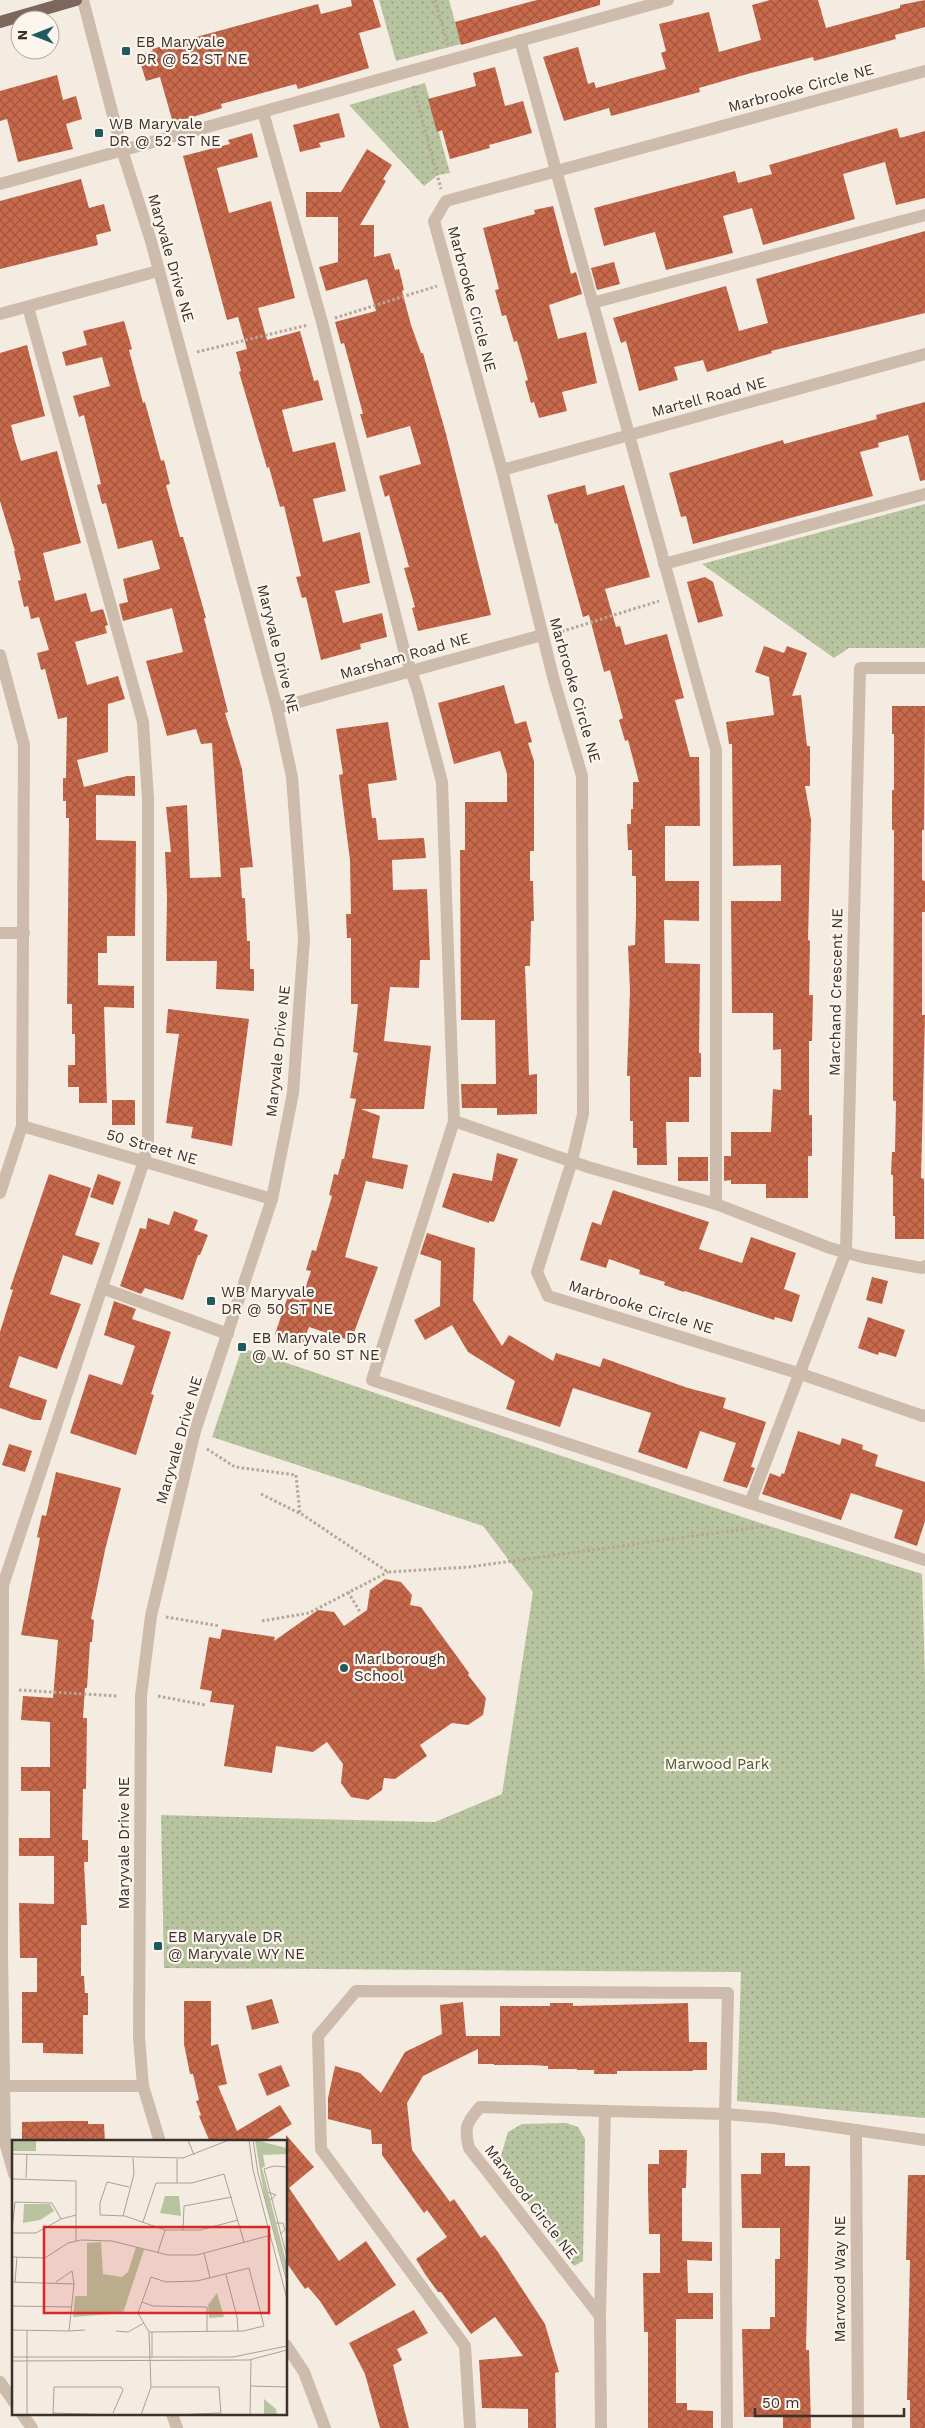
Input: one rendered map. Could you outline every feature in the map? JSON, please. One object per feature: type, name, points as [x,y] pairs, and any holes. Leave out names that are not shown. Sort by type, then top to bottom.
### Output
[{"type":"main road","points":[[0,22],[76,0]]},
{"type":"street","name":"Maryvale Drive NE","points":[[83,0],[122,150],[158,271],[277,708],[292,777],[304,939],[293,1093],[272,1199],[192,1445],[151,1616],[141,1696],[139,2037],[143,2086],[159,2140]]},
{"type":"street","points":[[0,184],[668,0]]},
{"type":"street","points":[[520,40],[716,750],[716,1204]]},
{"type":"street","name":"Marbrooke Circle NE","points":[[925,71],[446,201],[434,221],[502,470],[542,635],[582,776],[583,1114],[572,1161],[537,1272],[548,1296],[801,1374],[922,1416],[925,1414]]},
{"type":"street","points":[[263,112],[322,322],[411,672],[442,782],[454,1121],[372,1380],[925,1560]]},
{"type":"street","points":[[592,303],[925,215]]},
{"type":"street","points":[[0,314],[158,271]]},
{"type":"street","points":[[12,2167],[5,2142],[2,2086],[3,1585],[144,1161],[148,1140],[148,799],[143,722],[28,307]]},
{"type":"street","name":"Martell Road NE","points":[[502,470],[925,354]]},
{"type":"street","points":[[664,564],[925,494]]},
{"type":"street","name":"Marsham Road NE","points":[[277,708],[542,635]]},
{"type":"street","points":[[0,655],[24,745],[22,1126],[0,1193]]},
{"type":"street","name":"Marchand Crescent NE","points":[[750,1503],[801,1374],[846,1252],[860,668],[925,668]]},
{"type":"street","points":[[0,933],[24,933]]},
{"type":"street","points":[[454,1121],[572,1161],[716,1204],[846,1252],[922,1268],[925,1266]]},
{"type":"street","name":"50 Street NE","points":[[22,1126],[272,1199]]},
{"type":"street","points":[[102,1288],[228,1334]]},
{"type":"street","points":[[470,2428],[465,2346],[320,2150],[318,2036],[356,1991],[728,1994],[725,2114],[727,2428]]},
{"type":"street","points":[[2,2086],[143,2086]]},
{"type":"street","name":"Marwood Circle NE","points":[[600,2316],[469,2148],[465,2132],[470,2118],[480,2107],[725,2114],[773,2118],[925,2140]]},
{"type":"street","name":"Marwood Circle NE","points":[[601,2428],[600,2316],[605,2111]]},
{"type":"street","name":"Marwood Way NE","points":[[856,2130],[858,2428]]},
{"type":"street","points":[[288,2348],[304,2372],[325,2428]]},
{"type":"street","points":[[0,2382],[12,2399]]},
{"type":"street","points":[[23,2416],[32,2428]]},
{"type":"street","points":[[173,2416],[177,2428]]},
{"type":"path","points":[[435,0],[452,59]]},
{"type":"path","points":[[409,71],[435,175],[446,201]]},
{"type":"path","points":[[542,635],[560,632],[673,597]]},
{"type":"path","points":[[192,1445],[207,1450],[235,1467],[296,1475],[300,1514]]},
{"type":"path","points":[[261,1494],[300,1514],[388,1572]]},
{"type":"path","points":[[262,1621],[309,1613],[388,1572],[469,1567],[766,1526],[750,1503]]},
{"type":"path","points":[[348,1592],[360,1612]]},
{"type":"path","points":[[151,1616],[168,1616],[220,1626]]},
{"type":"path","points":[[3,1689],[117,1696]]},
{"type":"path","points":[[158,1696],[205,1705]]},
{"type":"green space","points":[[379,0],[449,0],[461,44],[396,61]]},
{"type":"green space","points":[[425,83],[450,173],[438,175],[424,186],[349,105]]},
{"type":"green space","points":[[925,504],[925,648],[849,648],[834,658],[702,564]]},
{"type":"green space","name":"Marwood Park","points":[[242,1348],[766,1525],[922,1574],[925,1679],[925,2118],[737,2101],[741,1972],[164,1968],[161,1815],[435,1822],[502,1794],[533,1592],[483,1526],[212,1437]]},
{"type":"green space","points":[[566,2123],[578,2127],[585,2139],[583,2261],[574,2266],[506,2174],[500,2159],[508,2132],[522,2124]]},
{"type":"building","points":[[351,0],[373,0],[381,27],[359,33],[369,68],[298,89],[296,84],[221,104],[222,108],[173,123],[160,77],[146,81],[138,55],[153,51],[152,49],[318,4],[321,14],[352,6]]},
{"type":"building","points":[[537,0],[600,0],[600,5],[461,45],[455,22]]},
{"type":"building","points":[[770,0],[818,0],[826,28],[900,8],[900,5],[925,0],[925,27],[895,35],[896,39],[814,61],[813,57],[751,73],[699,88],[700,92],[611,116],[609,108],[564,121],[543,57],[578,47],[588,84],[594,82],[596,88],[666,69],[661,53],[666,51],[659,24],[709,12],[719,52],[761,40],[752,5]]},
{"type":"building","points":[[495,67],[505,106],[523,101],[532,133],[489,145],[490,148],[450,159],[442,130],[437,132],[428,99],[476,86],[473,73]]},
{"type":"building","points":[[57,75],[63,100],[76,96],[82,119],[66,124],[73,149],[18,162],[7,119],[0,121],[0,91]]},
{"type":"building","points":[[339,113],[345,137],[319,143],[321,147],[300,152],[293,125]]},
{"type":"building","points":[[897,128],[900,138],[925,131],[925,198],[896,205],[885,162],[843,174],[855,219],[763,245],[752,208],[723,216],[733,253],[666,270],[655,232],[604,246],[594,208],[735,171],[738,183],[772,174],[769,165]]},
{"type":"building","points":[[252,133],[258,157],[217,168],[229,213],[271,201],[295,298],[258,308],[267,340],[300,331],[314,381],[318,380],[323,400],[282,410],[293,452],[335,442],[346,491],[313,499],[323,542],[360,532],[370,583],[335,591],[343,623],[382,613],[387,637],[360,644],[361,649],[321,660],[306,597],[302,598],[296,577],[301,576],[284,506],[280,507],[239,372],[241,371],[236,352],[247,349],[238,317],[227,320],[183,156],[230,144],[228,140]]},
{"type":"building","points":[[367,149],[392,165],[383,179],[386,181],[360,225],[374,225],[374,257],[390,253],[395,270],[399,269],[404,290],[402,291],[411,325],[421,353],[423,353],[446,434],[491,615],[418,631],[412,608],[415,607],[404,568],[409,567],[389,495],[385,497],[379,476],[421,464],[410,426],[367,438],[360,414],[363,414],[344,343],[341,344],[335,322],[376,311],[367,279],[326,291],[319,267],[338,262],[338,217],[306,217],[306,192],[341,192]]},
{"type":"building","points":[[81,179],[89,208],[104,204],[111,231],[96,235],[98,245],[0,269],[0,201]]},
{"type":"building","points":[[553,206],[571,274],[576,272],[582,294],[549,305],[558,339],[586,332],[597,383],[562,392],[567,411],[539,418],[534,402],[531,403],[525,381],[528,380],[517,341],[514,342],[506,315],[502,316],[495,290],[499,289],[483,228],[535,214],[534,210]]},
{"type":"building","points":[[925,231],[925,313],[771,351],[772,353],[707,372],[703,360],[674,367],[678,380],[639,391],[626,341],[621,343],[613,318],[726,286],[739,331],[768,323],[756,279]]},
{"type":"building","points":[[614,262],[620,284],[597,290],[591,268]]},
{"type":"building","points":[[124,321],[132,349],[129,350],[143,403],[145,402],[161,461],[164,460],[170,484],[166,485],[180,537],[183,537],[206,618],[204,618],[228,712],[225,713],[242,769],[253,867],[240,868],[242,898],[245,898],[247,941],[250,941],[250,969],[254,969],[254,991],[216,989],[217,961],[166,961],[167,896],[165,852],[171,852],[166,807],[187,805],[190,878],[221,877],[212,743],[201,744],[196,729],[167,736],[146,661],[183,652],[172,608],[123,621],[119,604],[128,602],[123,579],[160,569],[152,540],[118,549],[106,503],[102,504],[97,485],[101,484],[84,415],[79,417],[73,396],[110,386],[102,357],[66,366],[62,352],[87,345],[83,331]]},
{"type":"building","points":[[27,345],[45,416],[11,425],[15,441],[21,461],[57,451],[81,543],[43,553],[55,601],[86,593],[91,612],[103,609],[108,625],[105,626],[107,633],[75,642],[87,685],[118,676],[125,699],[108,704],[108,752],[77,760],[84,787],[127,776],[135,776],[135,796],[96,795],[96,840],[136,841],[135,936],[107,936],[107,953],[98,953],[98,985],[134,986],[134,1008],[104,1007],[107,1103],[79,1103],[79,1087],[68,1087],[68,1065],[75,1065],[75,1034],[72,1034],[72,1004],[67,1004],[69,818],[66,818],[66,801],[63,801],[63,778],[66,778],[67,717],[58,719],[45,669],[41,670],[37,653],[49,650],[39,617],[31,619],[28,606],[24,607],[18,581],[21,580],[15,551],[0,501],[0,353]]},
{"type":"building","points":[[925,402],[925,480],[920,481],[908,435],[878,443],[879,447],[860,452],[873,496],[693,544],[686,516],[681,517],[669,473],[783,440],[784,444],[877,419],[876,415]]},
{"type":"building","points":[[585,485],[587,495],[624,485],[650,577],[605,589],[616,627],[620,626],[625,645],[667,634],[684,698],[675,700],[690,757],[699,757],[700,826],[665,826],[665,881],[699,881],[699,921],[664,920],[665,963],[700,964],[699,1053],[701,1053],[701,1077],[689,1077],[689,1122],[666,1122],[667,1165],[637,1165],[637,1148],[633,1148],[633,1121],[630,1121],[630,1076],[627,1076],[630,990],[628,946],[635,945],[636,876],[632,876],[632,850],[628,850],[627,824],[631,824],[633,782],[639,782],[628,740],[625,741],[619,720],[623,718],[610,670],[604,672],[589,615],[583,617],[557,523],[555,524],[547,495]]},
{"type":"building","points":[[705,577],[713,582],[723,616],[698,623],[687,582]]},
{"type":"building","points":[[764,646],[784,653],[787,646],[807,653],[792,696],[801,695],[807,746],[810,746],[810,786],[805,786],[811,820],[808,940],[810,941],[809,995],[813,995],[812,1041],[809,1041],[809,1115],[812,1115],[812,1156],[808,1156],[808,1198],[766,1198],[766,1184],[731,1184],[731,1180],[724,1181],[724,1156],[731,1156],[731,1132],[771,1132],[773,1089],[781,1090],[781,1049],[773,1050],[773,1013],[732,1013],[731,901],[781,901],[781,865],[733,866],[732,744],[729,744],[726,722],[774,715],[769,677],[755,672]]},
{"type":"building","points":[[504,685],[515,724],[526,721],[532,742],[528,743],[534,761],[534,851],[530,851],[530,881],[533,881],[534,921],[531,921],[530,966],[525,966],[529,1075],[537,1074],[537,1114],[497,1115],[497,1108],[462,1108],[461,1084],[496,1084],[495,1020],[461,1020],[460,850],[465,850],[465,802],[507,802],[507,774],[500,751],[454,764],[438,703]]},
{"type":"building","points":[[892,706],[925,706],[922,880],[925,881],[925,912],[922,912],[922,1015],[925,1015],[921,1178],[924,1179],[924,1239],[895,1239],[895,1216],[893,1216],[893,1175],[891,1175],[892,1152],[895,1152],[896,1101],[893,1101],[894,830],[892,830],[892,790],[894,790],[894,734],[892,734]]},
{"type":"building","points":[[388,722],[397,780],[368,784],[372,818],[376,818],[378,840],[424,838],[426,858],[392,860],[393,890],[427,889],[430,960],[420,960],[419,988],[390,987],[384,1041],[431,1046],[424,1109],[361,1109],[380,1116],[372,1158],[408,1165],[403,1189],[366,1181],[345,1257],[378,1267],[351,1341],[309,1327],[303,1343],[275,1334],[288,1296],[301,1301],[311,1271],[306,1270],[312,1250],[316,1251],[332,1196],[329,1195],[334,1174],[338,1175],[342,1159],[344,1159],[356,1099],[350,1098],[358,1053],[353,1052],[358,1004],[351,1004],[351,938],[347,938],[346,914],[351,914],[350,860],[339,775],[343,774],[336,729]]},
{"type":"building","points":[[168,1009],[249,1019],[232,1146],[191,1138],[193,1127],[166,1123],[179,1034],[166,1033]]},
{"type":"building","points":[[112,1100],[135,1100],[135,1125],[112,1125]]},
{"type":"building","points":[[497,1153],[518,1159],[494,1222],[489,1221],[489,1223],[442,1207],[453,1173],[492,1181]]},
{"type":"building","points":[[678,1157],[708,1157],[708,1181],[678,1181]]},
{"type":"building","points":[[49,1174],[91,1188],[75,1235],[100,1243],[92,1265],[63,1255],[50,1294],[81,1304],[57,1369],[19,1356],[9,1387],[47,1400],[41,1420],[34,1420],[0,1408],[0,1332],[13,1290],[10,1289]]},
{"type":"building","points":[[98,1174],[121,1182],[113,1205],[90,1197]]},
{"type":"building","points":[[613,1190],[709,1222],[699,1249],[742,1263],[751,1237],[796,1253],[784,1289],[800,1295],[792,1322],[775,1317],[774,1320],[684,1292],[664,1285],[665,1282],[639,1274],[640,1270],[609,1259],[606,1268],[580,1260],[592,1222],[601,1225]]},
{"type":"building","points":[[174,1211],[198,1220],[194,1230],[208,1235],[200,1255],[198,1255],[183,1300],[145,1288],[141,1294],[120,1286],[140,1228],[146,1229],[148,1218],[169,1225]]},
{"type":"building","points":[[427,1233],[475,1248],[473,1300],[502,1346],[509,1335],[553,1361],[556,1353],[600,1367],[603,1358],[688,1388],[726,1398],[723,1408],[766,1422],[751,1467],[755,1468],[747,1488],[723,1481],[736,1443],[700,1431],[687,1469],[638,1452],[651,1413],[573,1388],[560,1427],[506,1409],[515,1381],[468,1352],[452,1325],[425,1340],[414,1320],[440,1306],[441,1261],[420,1254]]},
{"type":"building","points":[[872,1277],[888,1281],[882,1304],[866,1300]]},
{"type":"building","points":[[114,1301],[136,1309],[132,1319],[171,1332],[151,1394],[154,1395],[136,1455],[70,1433],[89,1374],[122,1385],[135,1346],[104,1335]]},
{"type":"building","points":[[868,1317],[905,1330],[896,1357],[879,1352],[878,1355],[858,1348]]},
{"type":"building","points":[[798,1431],[840,1445],[842,1438],[863,1445],[862,1449],[878,1455],[875,1466],[925,1482],[925,1521],[917,1546],[894,1538],[903,1510],[851,1493],[841,1520],[762,1494],[770,1473],[780,1477],[782,1473],[784,1474]]},
{"type":"building","points":[[9,1444],[32,1451],[25,1472],[2,1465]]},
{"type":"building","points":[[56,1472],[121,1488],[105,1550],[91,1619],[94,1620],[92,1642],[90,1642],[87,1688],[85,1688],[83,1718],[87,1718],[86,1789],[83,1789],[82,1840],[88,1840],[88,1862],[84,1862],[87,1925],[81,1925],[81,1976],[84,1976],[85,1993],[88,1993],[88,2015],[83,2015],[83,2054],[43,2053],[43,2043],[22,2043],[22,1992],[37,1992],[37,1958],[20,1958],[19,1903],[54,1904],[54,1856],[19,1856],[19,1838],[50,1838],[50,1791],[21,1791],[21,1767],[50,1767],[50,1722],[21,1720],[23,1696],[53,1698],[58,1640],[21,1635],[40,1538],[37,1537],[42,1515],[46,1516]]},
{"type":"building","points":[[385,1579],[401,1582],[412,1595],[410,1605],[421,1607],[469,1673],[468,1675],[486,1698],[483,1715],[468,1725],[452,1723],[420,1745],[427,1756],[395,1779],[384,1778],[382,1790],[368,1800],[351,1797],[341,1783],[343,1764],[327,1742],[313,1752],[276,1746],[272,1773],[224,1766],[234,1705],[210,1702],[212,1691],[200,1689],[209,1637],[220,1639],[222,1629],[275,1637],[274,1641],[318,1610],[334,1612],[344,1626],[367,1610],[370,1590]]},
{"type":"building","points":[[272,1999],[279,2023],[252,2030],[246,2006]]},
{"type":"building","points":[[184,2001],[211,2001],[211,2046],[218,2044],[227,2084],[218,2086],[237,2131],[280,2105],[292,2124],[265,2140],[209,2140],[199,2116],[201,2115],[196,2101],[199,2100],[193,2074],[190,2074],[184,2044]]},
{"type":"building","points":[[463,2002],[466,2036],[500,2036],[500,2006],[550,2006],[550,2003],[573,2003],[573,2006],[688,2003],[689,2042],[707,2042],[707,2070],[617,2071],[617,2074],[594,2074],[594,2070],[548,2069],[548,2066],[478,2064],[478,2049],[423,2076],[407,2103],[412,2150],[450,2202],[454,2199],[481,2238],[485,2235],[498,2252],[545,2324],[559,2372],[555,2373],[556,2428],[528,2428],[528,2409],[482,2408],[479,2360],[523,2356],[495,2317],[471,2334],[441,2292],[438,2292],[425,2274],[416,2259],[447,2237],[427,2210],[424,2213],[382,2155],[382,2144],[372,2144],[371,2130],[328,2119],[328,2098],[335,2066],[360,2073],[381,2093],[405,2052],[442,2034],[440,2005]]},
{"type":"building","points":[[281,2065],[290,2086],[267,2096],[258,2074]]},
{"type":"building","points":[[88,2121],[88,2124],[104,2124],[105,2140],[22,2140],[22,2122]]},
{"type":"building","points":[[286,2135],[314,2167],[289,2188],[339,2261],[366,2241],[396,2285],[336,2326],[320,2301],[308,2287],[305,2289],[288,2265],[288,2140],[286,2140]]},
{"type":"building","points":[[659,2150],[687,2150],[686,2188],[682,2188],[682,2241],[712,2242],[712,2261],[687,2260],[688,2293],[713,2293],[713,2319],[676,2319],[676,2403],[687,2403],[687,2410],[713,2411],[713,2428],[648,2428],[648,2332],[644,2332],[643,2273],[660,2273],[660,2234],[649,2234],[648,2188],[648,2164],[659,2164]]},
{"type":"building","points":[[761,2153],[785,2153],[785,2166],[810,2166],[806,2350],[809,2350],[811,2428],[783,2428],[783,2417],[744,2417],[742,2329],[770,2329],[770,2317],[775,2317],[775,2259],[780,2259],[780,2228],[742,2228],[741,2174],[761,2174]]},
{"type":"building","points":[[908,2175],[925,2175],[925,2428],[910,2428],[910,2400],[907,2400],[910,2260],[906,2260]]},
{"type":"building","points":[[414,2310],[428,2333],[397,2349],[402,2360],[393,2365],[409,2428],[380,2428],[365,2374],[349,2343]]},
{"type":"place","name":"EB Maryvale DR @ 52 ST NE","points":[[126,51]]},
{"type":"place","name":"WB Maryvale DR @ 52 ST NE","points":[[99,133]]},
{"type":"place","name":"WB Maryvale DR @ 50 ST NE","points":[[211,1301]]},
{"type":"place","name":"EB Maryvale DR @ W. of 50 ST NE","points":[[242,1347]]},
{"type":"place","name":"Marlborough School","points":[[344,1668]]},
{"type":"place","name":"EB Maryvale DR @ Maryvale WY NE","points":[[158,1946]]}]
